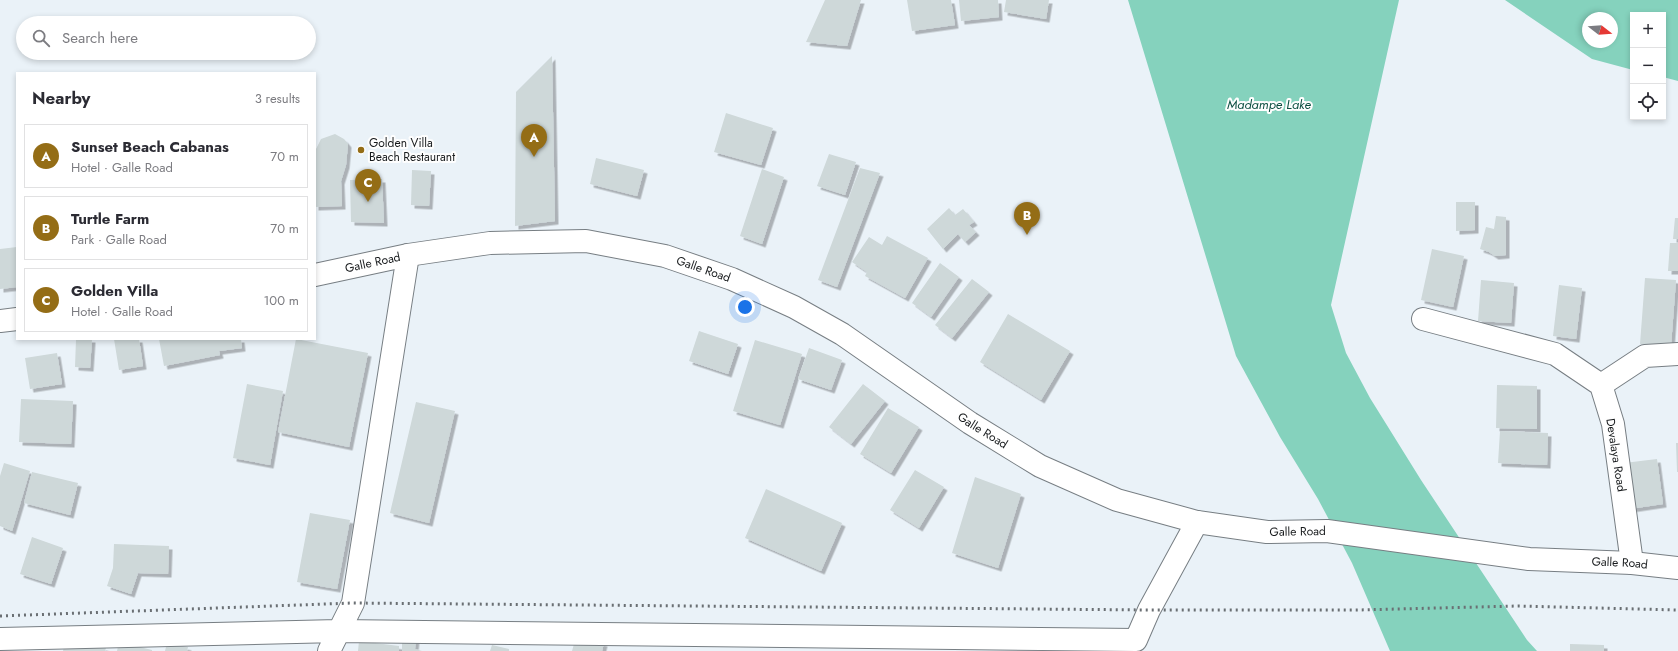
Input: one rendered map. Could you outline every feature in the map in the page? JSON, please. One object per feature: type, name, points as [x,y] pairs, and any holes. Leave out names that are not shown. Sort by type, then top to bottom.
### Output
[{"type":"main road","name":"Galle Road","points":[[316,275],[408,255],[490,242],[586,241],[673,259],[732,279],[794,307],[842,334],[970,423],[1040,466],[1117,500],[1197,522],[1267,532],[1327,531],[1529,559],[1632,563],[1678,568]]},
{"type":"main road","points":[[329,651],[353,603],[408,255]]},
{"type":"main road","points":[[0,321],[16,319]]},
{"type":"main road","points":[[1424,319],[1555,354],[1601,385],[1645,356],[1678,354]]},
{"type":"main road","name":"Devalaya Road","points":[[1601,385],[1613,424],[1632,563]]},
{"type":"main road","points":[[0,639],[338,631],[1136,640],[1149,610],[1197,522]]},
{"type":"water","name":"Madampe Lake","points":[[1128,0],[1399,0],[1331,305],[1346,353],[1370,398],[1421,480],[1527,640],[1537,651],[1390,651],[1352,563],[1318,499],[1280,437],[1236,356]]},
{"type":"water","points":[[1505,0],[1678,0],[1678,81],[1666,78],[1666,12],[1630,12],[1630,69],[1592,59]]},
{"type":"building","points":[[825,0],[861,0],[847,46],[806,42]]},
{"type":"building","points":[[907,0],[951,0],[955,25],[912,31]]},
{"type":"building","points":[[959,0],[998,0],[999,17],[961,21]]},
{"type":"building","points":[[1006,0],[1049,0],[1046,19],[1004,12]]},
{"type":"building","points":[[552,56],[555,221],[515,226],[516,92]]},
{"type":"building","points":[[726,113],[773,128],[761,165],[714,152]]},
{"type":"building","points":[[335,134],[344,139],[348,144],[346,165],[341,181],[342,206],[316,207],[316,149],[321,139]]},
{"type":"building","points":[[829,154],[856,162],[845,195],[817,186]]},
{"type":"building","points":[[596,158],[644,170],[637,196],[590,184]]},
{"type":"building","points":[[860,168],[880,173],[837,287],[818,280]]},
{"type":"building","points":[[762,169],[784,177],[762,244],[740,236]]},
{"type":"building","points":[[412,170],[431,171],[429,206],[411,205]]},
{"type":"building","points":[[382,179],[384,223],[351,222],[350,180]]},
{"type":"building","points":[[1456,202],[1475,202],[1475,230],[1456,231]]},
{"type":"building","points":[[949,208],[955,215],[963,209],[974,222],[969,225],[976,232],[965,242],[958,234],[943,249],[927,229]]},
{"type":"building","points":[[1496,216],[1506,217],[1506,255],[1495,256],[1480,249],[1486,227],[1494,229]]},
{"type":"building","points":[[1675,218],[1678,218],[1678,239],[1673,239]]},
{"type":"building","points":[[887,236],[928,258],[905,298],[865,276],[867,272],[852,262],[869,237],[882,245]]},
{"type":"building","points":[[1670,243],[1678,243],[1678,271],[1668,271]]},
{"type":"building","points":[[16,247],[16,287],[0,289],[0,249]]},
{"type":"building","points":[[1432,249],[1464,256],[1453,307],[1421,300]]},
{"type":"building","points":[[940,263],[959,277],[931,317],[912,303]]},
{"type":"building","points":[[1645,278],[1676,280],[1671,346],[1640,344]]},
{"type":"building","points":[[972,279],[989,292],[952,338],[935,325]]},
{"type":"building","points":[[1481,280],[1514,283],[1511,323],[1478,321]]},
{"type":"building","points":[[1559,285],[1582,288],[1576,339],[1553,336]]},
{"type":"building","points":[[1008,314],[1070,351],[1041,400],[980,362]]},
{"type":"building","points":[[699,331],[738,344],[728,374],[689,361]]},
{"type":"building","points":[[76,340],[92,340],[90,368],[75,367]]},
{"type":"building","points":[[114,340],[139,340],[143,366],[119,370]]},
{"type":"building","points":[[159,340],[241,340],[242,348],[219,351],[220,355],[164,366]]},
{"type":"building","points":[[296,340],[368,353],[349,447],[278,432]]},
{"type":"building","points":[[755,340],[802,354],[780,425],[733,411]]},
{"type":"building","points":[[809,348],[842,360],[831,390],[798,379]]},
{"type":"building","points":[[57,353],[62,384],[30,389],[25,358]]},
{"type":"building","points":[[247,384],[283,391],[270,465],[233,458]]},
{"type":"building","points":[[863,384],[885,401],[851,444],[829,427]]},
{"type":"building","points":[[1497,385],[1537,386],[1537,429],[1496,428]]},
{"type":"building","points":[[21,399],[73,401],[71,444],[19,442]]},
{"type":"building","points":[[416,402],[455,411],[429,523],[390,513]]},
{"type":"building","points":[[888,408],[919,427],[891,473],[860,454]]},
{"type":"building","points":[[1500,431],[1548,433],[1547,465],[1498,463]]},
{"type":"building","points":[[1676,443],[1678,443],[1678,472],[1677,472]]},
{"type":"building","points":[[1657,459],[1663,504],[1630,509],[1624,463]]},
{"type":"building","points":[[4,463],[30,471],[12,531],[0,526],[0,476]]},
{"type":"building","points":[[915,470],[944,487],[919,528],[890,510]]},
{"type":"building","points":[[32,472],[78,483],[70,515],[24,503]]},
{"type":"building","points":[[975,477],[1021,494],[998,568],[952,553]]},
{"type":"building","points":[[766,489],[842,523],[821,571],[745,538]]},
{"type":"building","points":[[310,513],[350,520],[337,589],[297,582]]},
{"type":"building","points":[[32,537],[63,548],[51,584],[20,574]]},
{"type":"building","points":[[114,544],[169,546],[168,574],[138,573],[131,594],[107,586],[113,568]]},
{"type":"building","points":[[402,637],[416,638],[415,649],[422,651],[402,651]]},
{"type":"building","points":[[576,637],[604,643],[602,651],[572,651]]},
{"type":"building","points":[[66,638],[106,648],[105,651],[63,651]]},
{"type":"building","points":[[359,641],[399,646],[399,651],[358,651]]},
{"type":"building","points":[[119,642],[152,650],[152,651],[117,651]]},
{"type":"building","points":[[167,643],[188,647],[187,651],[165,651]]},
{"type":"building","points":[[1570,644],[1604,645],[1604,651],[1570,651]]},
{"type":"building","points":[[492,645],[509,649],[509,651],[490,651]]},
{"type":"railway","points":[[0,616],[353,603],[1149,610],[1357,610],[1518,606],[1678,610]]},
{"type":"place","name":"Golden Villa Beach Restaurant","points":[[361,150]]},
{"type":"place","name":"Sunset Beach Cabanas","points":[[534,157]]},
{"type":"place","name":"Golden Villa","points":[[368,202]]},
{"type":"place","name":"Turtle Farm","points":[[1027,235]]}]
